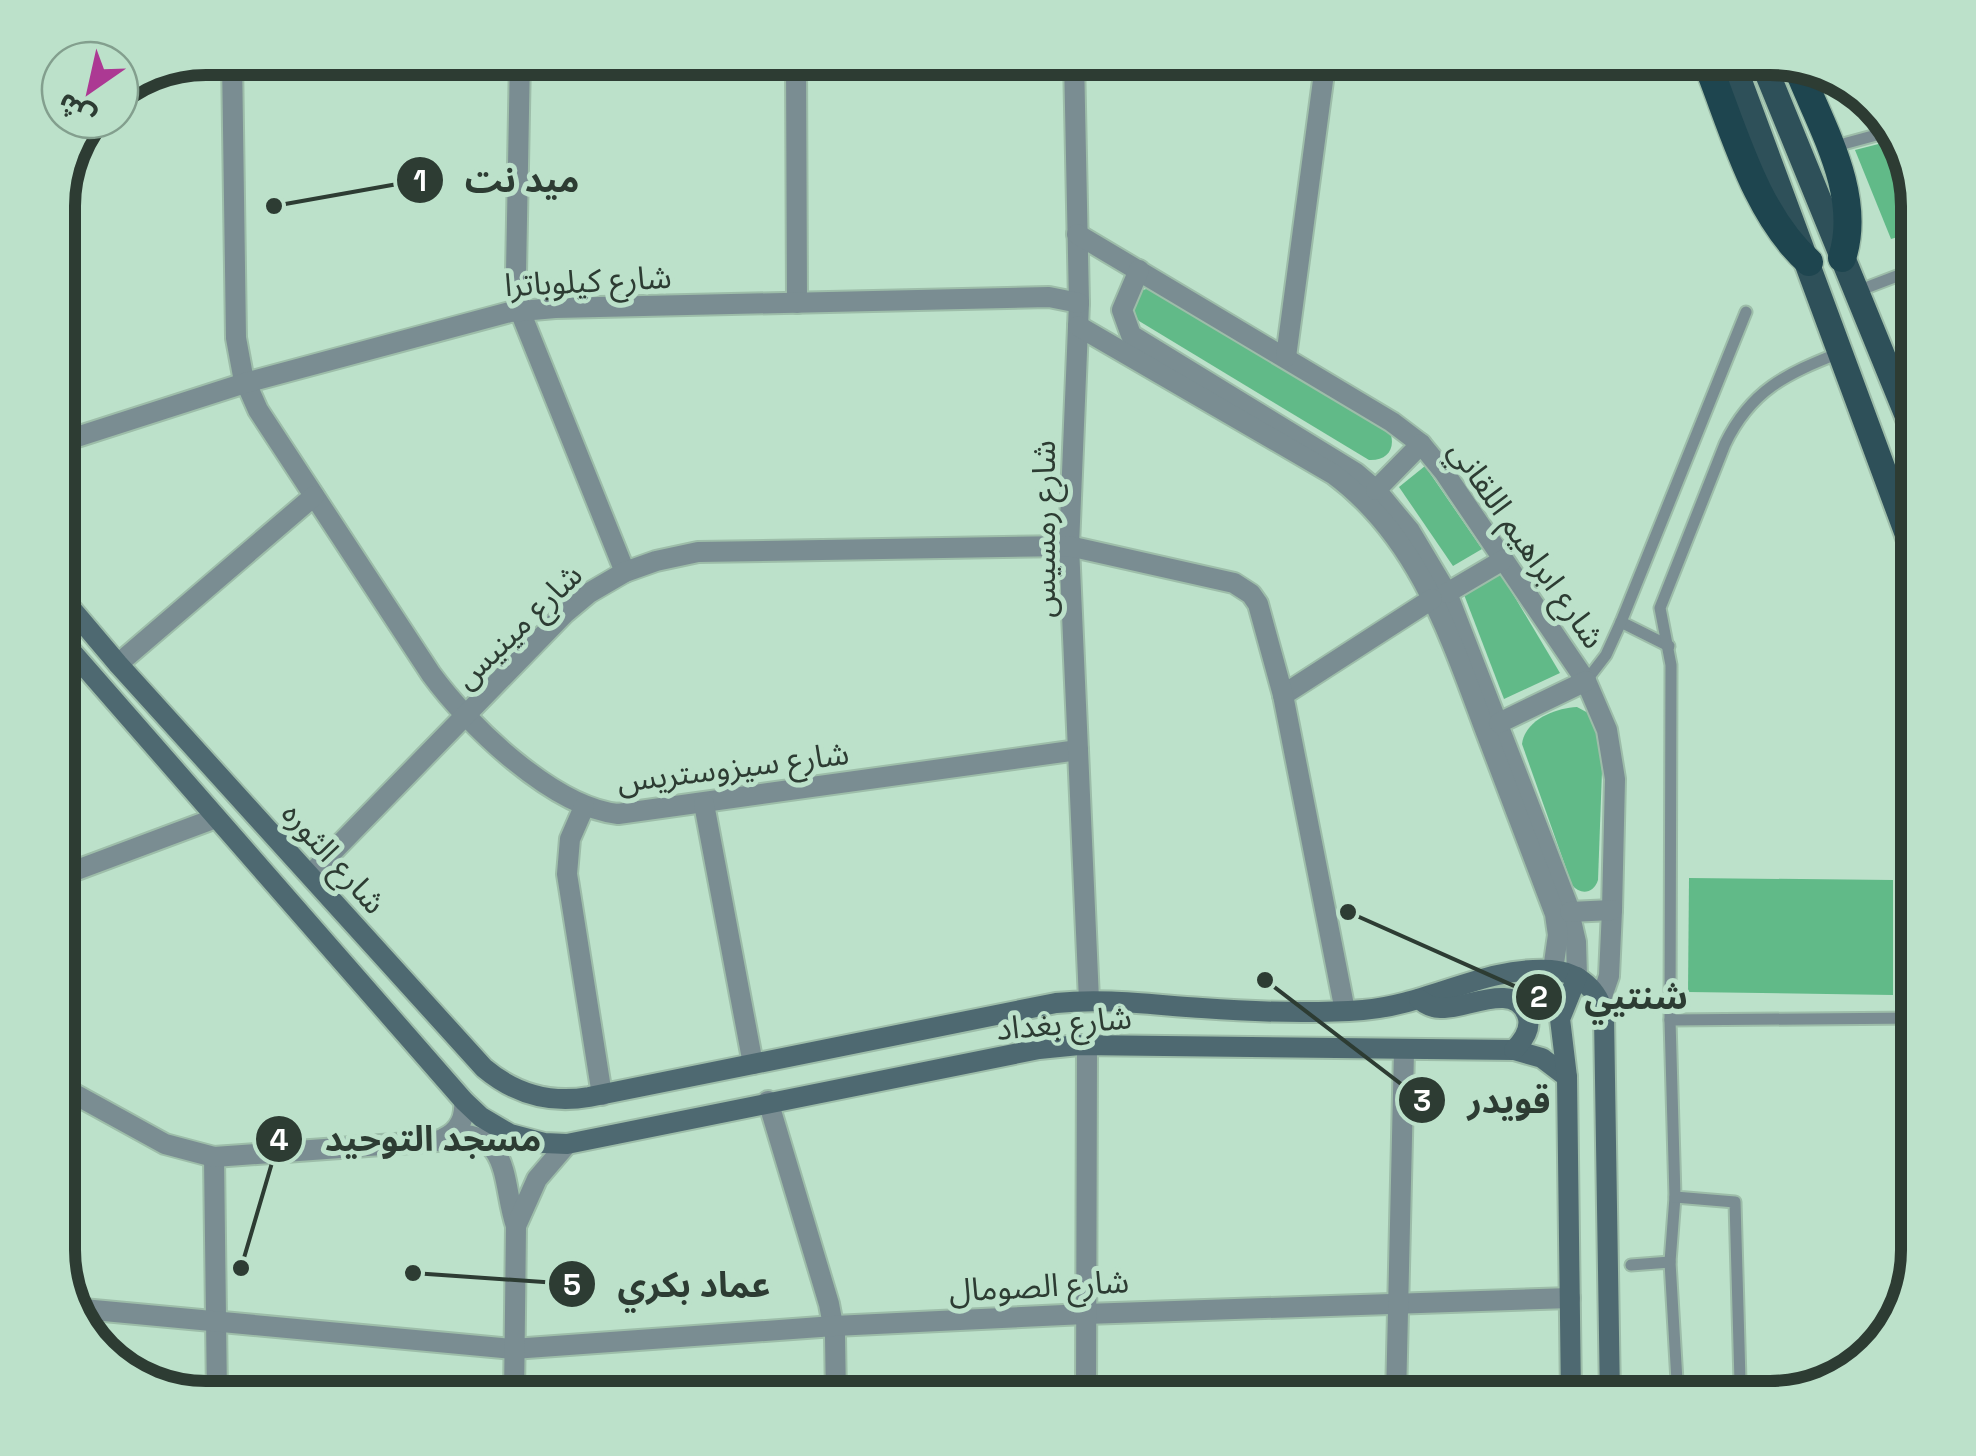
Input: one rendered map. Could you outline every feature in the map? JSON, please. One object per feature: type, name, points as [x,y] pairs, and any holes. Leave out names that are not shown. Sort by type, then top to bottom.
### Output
[{"type":"highway","points":[[1712,75],[1769,212],[1794,249],[1809,262]]},
{"type":"highway","points":[[1802,80],[1845,190],[1847,241],[1842,258]]},
{"type":"main road","points":[[1738,75],[1901,516]]},
{"type":"main road","points":[[1768,75],[1901,401]]},
{"type":"main road","points":[[1824,303],[1856,292]]},
{"type":"main road","name":"شارع الثوره","points":[[75,612],[494,1076],[539,1097],[564,1100],[602,1095]]},
{"type":"main road","name":"شارع الثوره","points":[[75,656],[480,1117],[510,1134],[567,1144]]},
{"type":"main road","points":[[1553,970],[1577,977],[1593,990],[1602,1012],[1583,1012],[1560,1019]]},
{"type":"main road","name":"شارع بغداد","points":[[602,1095],[1045,1004],[1089,1000],[1237,1011],[1344,1011],[1386,1007],[1495,974],[1553,970]]},
{"type":"main road","points":[[1571,1381],[1567,1076],[1560,1019],[1577,977]]},
{"type":"main road","points":[[1418,999],[1443,1008],[1492,999],[1515,1000],[1525,1010],[1529,1024],[1526,1036],[1514,1050]]},
{"type":"main road","name":"شارع ابراهيم اللقاني","points":[[1602,1012],[1610,1381]]},
{"type":"main road","name":"شارع بغداد","points":[[567,1144],[1039,1049],[1087,1045],[1514,1050],[1542,1058],[1567,1076]]},
{"type":"street","name":"شارع سيزوستريس","points":[[232,75],[236,346],[254,404],[431,674],[466,716],[553,790],[584,807],[629,814],[1078,750]]},
{"type":"street","points":[[520,75],[516,273],[520,311],[625,572]]},
{"type":"street","points":[[796,75],[797,303]]},
{"type":"street","name":"شارع رمسيس","points":[[1074,75],[1078,326],[1069,546],[1089,1000]]},
{"type":"street","points":[[1286,357],[1324,75]]},
{"type":"street","name":"شارع ابراهيم اللقاني","points":[[1077,234],[1383,416],[1421,444],[1586,681],[1604,721],[1614,769],[1609,976],[1602,1012]]},
{"type":"street","points":[[1139,270],[1122,310],[1131,336],[1334,458],[1376,490],[1410,531],[1499,724],[1570,912],[1577,977]]},
{"type":"street","name":"شارع كيلوباترا","points":[[75,437],[245,383],[489,316],[520,311],[1048,297],[1078,303]]},
{"type":"street","points":[[1078,326],[1346,483],[1392,529],[1439,596],[1459,660],[1555,914],[1558,935],[1553,970]]},
{"type":"street","points":[[1376,490],[1421,444]]},
{"type":"street","points":[[118,664],[314,496]]},
{"type":"street","name":"شارع مينيس","points":[[310,875],[564,613],[625,572],[698,552],[1069,546],[1234,584],[1246,589],[1261,610],[1283,695]]},
{"type":"street","points":[[1344,1011],[1283,695],[1503,560]]},
{"type":"street","points":[[1499,724],[1586,681]]},
{"type":"street","points":[[704,804],[752,1064]]},
{"type":"street","points":[[584,807],[570,839],[567,874],[602,1095]]},
{"type":"street","points":[[75,871],[216,818]]},
{"type":"street","points":[[1570,912],[1612,910]]},
{"type":"street","points":[[1086,1381],[1087,1045]]},
{"type":"street","points":[[1396,1381],[1404,1051]]},
{"type":"street","points":[[75,1095],[165,1144],[214,1157],[437,1141],[452,1135],[478,1138],[498,1154],[504,1166],[516,1226],[514,1381]]},
{"type":"street","points":[[452,1135],[462,1122],[464,1101]]},
{"type":"street","points":[[768,1101],[834,1326],[836,1381]]},
{"type":"street","points":[[516,1226],[534,1184],[567,1144]]},
{"type":"street","points":[[214,1157],[216,1381]]},
{"type":"street","name":"شارع الصومال","points":[[89,1309],[513,1349],[834,1326],[1570,1298]]},
{"type":"lane","points":[[1829,148],[1879,134]]},
{"type":"lane","points":[[1856,292],[1901,275]]},
{"type":"lane","points":[[1586,681],[1606,655],[1621,622],[1746,312]]},
{"type":"lane","points":[[1677,1381],[1670,1262],[1675,1197],[1670,1020],[1669,646],[1661,604],[1734,428],[1750,405],[1790,372],[1841,352]]},
{"type":"lane","points":[[1621,622],[1669,646]]},
{"type":"lane","points":[[1670,1020],[1901,1018]]},
{"type":"lane","points":[[1675,1197],[1735,1202],[1740,1381]]},
{"type":"lane","points":[[1631,1265],[1670,1262]]},
{"type":"green space","points":[[1884,142],[1888,148],[1900,189],[1901,236],[1891,239],[1855,150]]},
{"type":"green space","points":[[1150,288],[1389,430],[1389,452],[1369,460],[1139,321],[1132,312],[1139,291]]},
{"type":"green space","points":[[1425,466],[1482,549],[1453,566],[1399,487]]},
{"type":"green space","points":[[1501,574],[1560,673],[1504,699],[1463,592]]},
{"type":"green space","points":[[1577,707],[1590,714],[1598,733],[1602,771],[1598,880],[1594,888],[1583,892],[1572,885],[1522,744],[1529,728],[1542,717]]},
{"type":"green space","points":[[1689,878],[1893,880],[1893,995],[1688,992]]},
{"type":"place","name":"ميد نت","points":[[274,206]]},
{"type":"place","name":"شنتيي","points":[[1348,912]]},
{"type":"place","name":"قويدر","points":[[1265,980]]},
{"type":"place","name":"مسجد التوحيد","points":[[241,1268]]},
{"type":"place","name":"عماد بكري","points":[[413,1273]]}]
